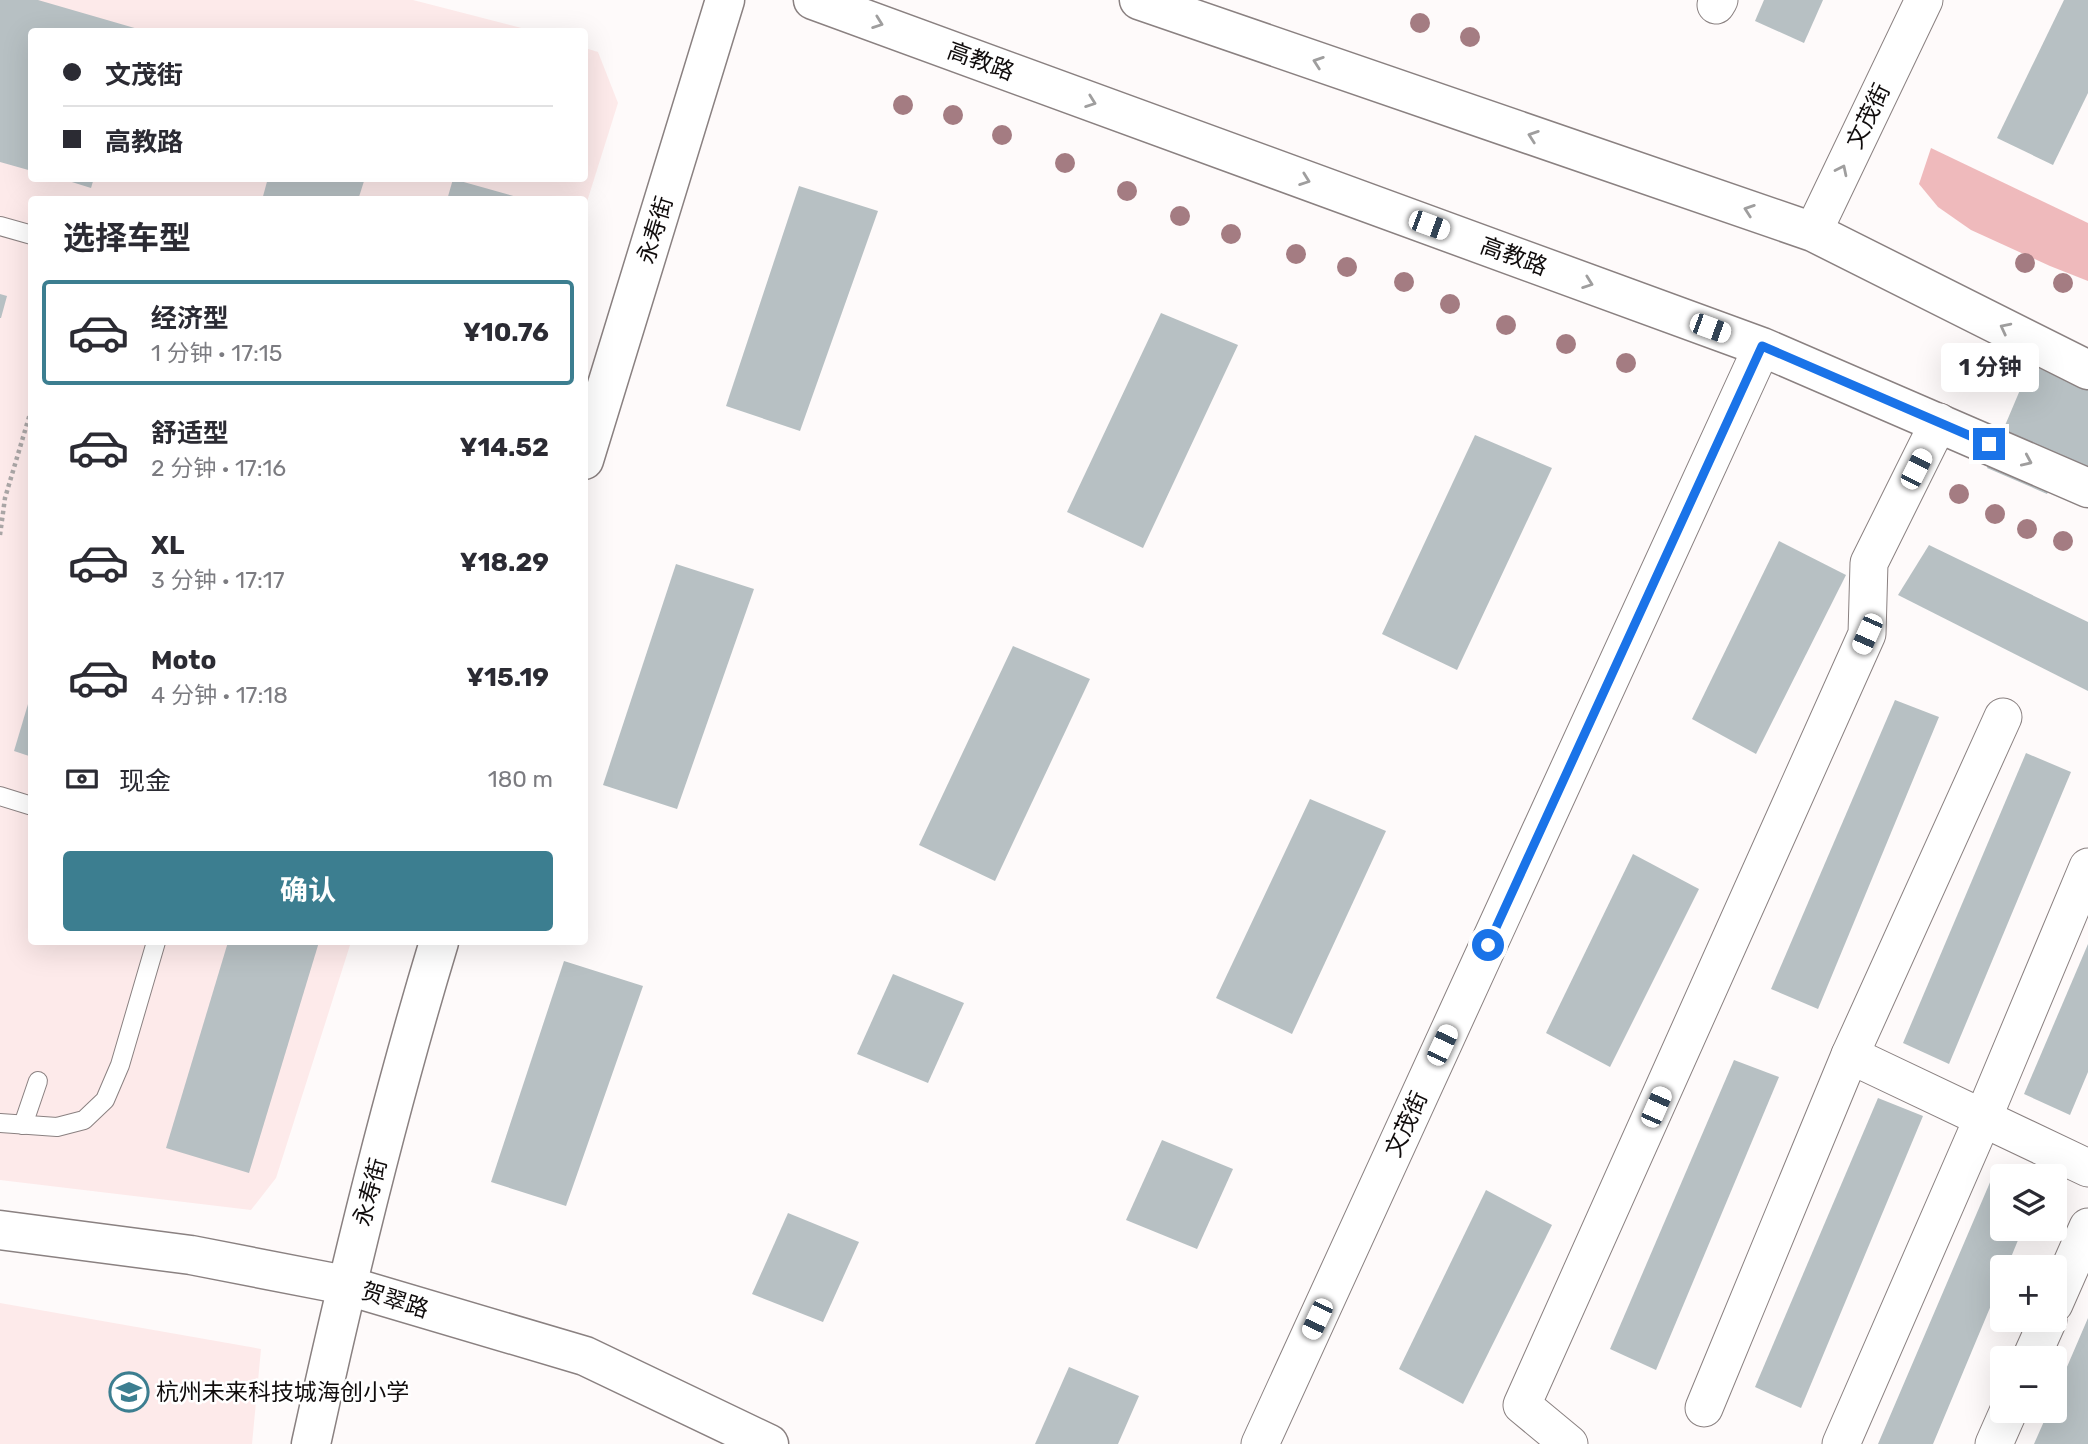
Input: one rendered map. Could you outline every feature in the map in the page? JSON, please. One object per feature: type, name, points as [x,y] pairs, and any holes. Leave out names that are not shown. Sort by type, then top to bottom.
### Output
[{"type":"main road","name":"永寿街","points":[[588,447],[725,0]]},
{"type":"main road","name":"高教路","points":[[813,0],[1762,346],[2088,488]]},
{"type":"main road","points":[[1139,0],[1813,232],[2088,370]]},
{"type":"main road","name":"永寿街","points":[[311,1444],[345,1285],[414,1023],[438,945]]},
{"type":"main road","name":"贺翠路","points":[[0,1230],[191,1255],[345,1285],[585,1356],[769,1444]]},
{"type":"street","name":"文茂街","points":[[1813,232],[1924,0]]},
{"type":"street","name":"文茂街","points":[[1260,1444],[1762,346]]},
{"type":"street","points":[[1569,1444],[1522,1405],[1867,634],[1869,563],[1939,422]]},
{"type":"street","points":[[1704,1408],[1850,1055],[2003,717]]},
{"type":"street","points":[[1841,1444],[1983,1118],[2088,867]]},
{"type":"street","points":[[1850,1055],[2088,1168]]},
{"type":"street","points":[[2067,1275],[2088,1227]]},
{"type":"street","points":[[1994,1444],[2003,1423]]},
{"type":"lane","points":[[0,226],[28,234]]},
{"type":"lane","points":[[0,796],[28,805]]},
{"type":"lane","points":[[0,1123],[57,1128],[84,1120],[105,1100],[120,1065],[155,945]]},
{"type":"lane","points":[[23,1125],[38,1081]]},
{"type":"path","points":[[0,535],[5,498],[28,420]]},
{"type":"shaded area","points":[[0,0],[413,0],[521,28],[28,28],[28,182],[588,182],[588,49],[598,52],[618,103],[588,198],[588,196],[28,196],[28,945],[350,945],[276,1178],[251,1210],[0,1180]]},
{"type":"shaded area","points":[[1931,148],[2088,223],[2088,281],[1971,230],[1938,207],[1919,184]]},
{"type":"shaded area","name":"杭州未来科技城海创小学","points":[[0,1303],[261,1349],[252,1444],[0,1444]]},
{"type":"building","points":[[0,0],[38,0],[135,28],[28,28],[28,170],[0,162]]},
{"type":"building","points":[[1764,0],[1823,0],[1804,43],[1755,21]]},
{"type":"building","points":[[2064,0],[2088,0],[2088,93],[2053,165],[1997,138]]},
{"type":"building","points":[[72,182],[93,182],[91,188]]},
{"type":"building","points":[[267,182],[364,182],[359,196],[263,196]]},
{"type":"building","points":[[452,182],[464,182],[513,196],[448,196]]},
{"type":"building","points":[[799,186],[878,211],[800,431],[726,406]]},
{"type":"building","points":[[0,294],[7,296],[1,318],[0,318]]},
{"type":"building","points":[[1161,313],[1238,345],[1143,548],[1067,512]]},
{"type":"building","points":[[2031,364],[2088,388],[2088,498],[2053,482],[2047,494],[1987,468]]},
{"type":"building","points":[[1475,435],[1552,468],[1457,670],[1382,634]]},
{"type":"building","points":[[1779,541],[1846,575],[1756,754],[1692,719]]},
{"type":"building","points":[[1929,545],[2088,622],[2088,691],[1898,595]]},
{"type":"building","points":[[676,564],[754,589],[677,809],[603,785]]},
{"type":"building","points":[[1013,646],[1090,679],[995,881],[919,845]]},
{"type":"building","points":[[1895,700],[1939,717],[1818,1009],[1771,989]]},
{"type":"building","points":[[28,704],[28,756],[14,751]]},
{"type":"building","points":[[2026,753],[2071,772],[1949,1064],[1903,1043]]},
{"type":"building","points":[[1310,799],[1386,831],[1292,1034],[1216,998]]},
{"type":"building","points":[[1633,854],[1699,889],[1610,1067],[1546,1033]]},
{"type":"building","points":[[2088,944],[2088,1072],[2070,1115],[2024,1094]]},
{"type":"building","points":[[227,945],[318,945],[249,1173],[166,1148]]},
{"type":"building","points":[[564,961],[643,986],[566,1206],[491,1182]]},
{"type":"building","points":[[893,974],[964,1003],[928,1083],[857,1054]]},
{"type":"building","points":[[1734,1060],[1779,1077],[1656,1370],[1610,1349]]},
{"type":"building","points":[[1878,1098],[1923,1116],[1801,1408],[1755,1387]]},
{"type":"building","points":[[1162,1140],[1233,1169],[1197,1249],[1126,1220]]},
{"type":"building","points":[[1990,1182],[1990,1241],[2018,1241],[2012,1255],[1990,1255],[1990,1308],[1933,1444],[1878,1444]]},
{"type":"building","points":[[1486,1190],[1552,1225],[1463,1404],[1399,1369]]},
{"type":"building","points":[[788,1213],[859,1242],[823,1322],[752,1294]]},
{"type":"building","points":[[2088,1318],[2088,1444],[2034,1444],[2043,1423],[2067,1423],[2067,1367]]},
{"type":"building","points":[[1069,1367],[1139,1396],[1118,1444],[1035,1444]]},
{"type":"place","name":"杭州未来科技城海创小学","points":[[129,1392]]},
{"type":"route","points":[[1488,945],[1762,346],[1989,444]]}]
